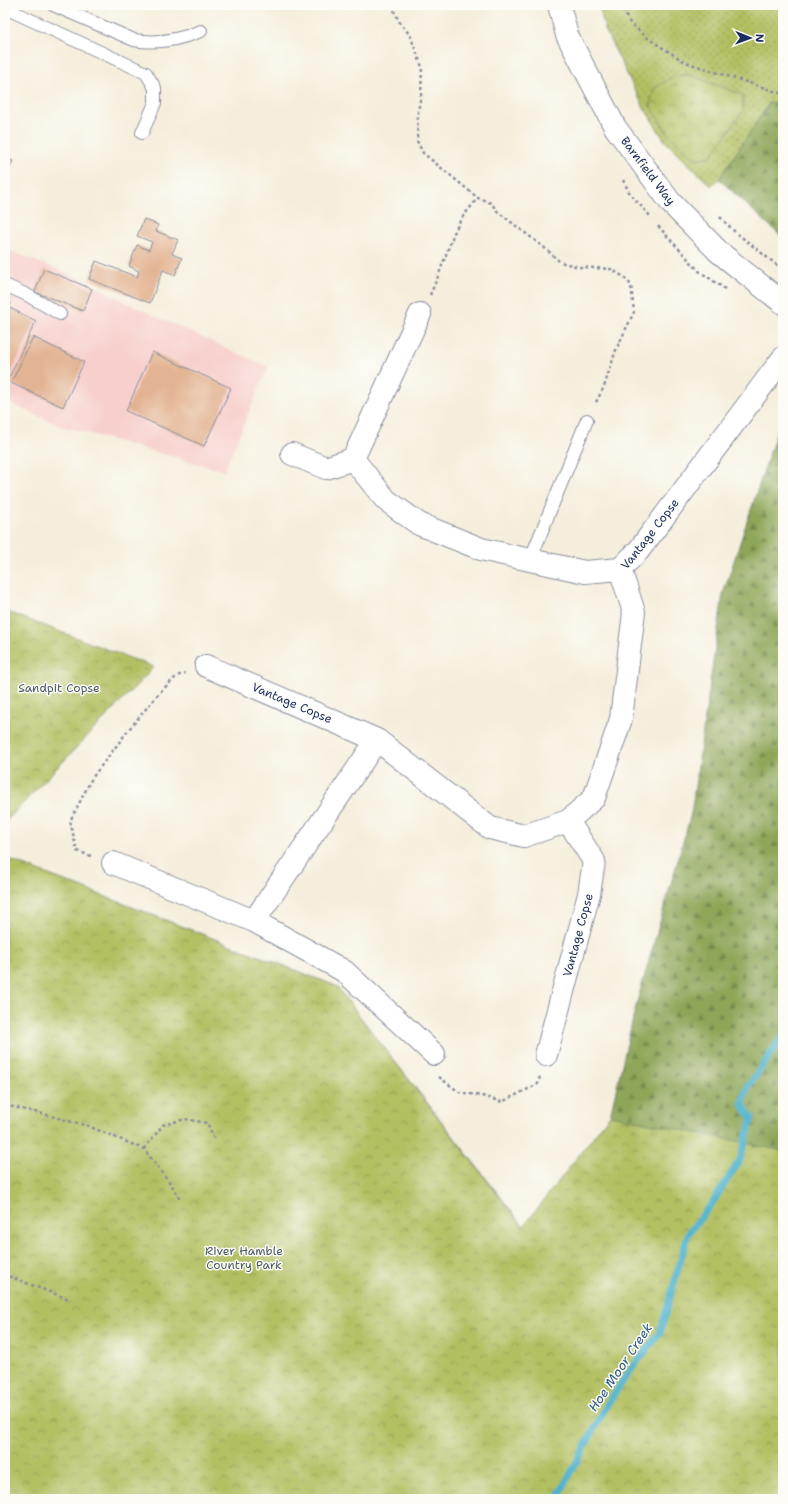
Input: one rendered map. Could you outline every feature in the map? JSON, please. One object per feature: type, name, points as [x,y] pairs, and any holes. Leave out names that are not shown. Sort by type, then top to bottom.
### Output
[{"type":"street","name":"Barnfield Way","points":[[559,5],[567,35],[616,127],[671,203],[719,252],[783,302]]},
{"type":"street","points":[[292,454],[326,468],[353,459],[420,314]]},
{"type":"street","name":"Vantage Copse","points":[[206,666],[377,740],[490,828],[524,836],[568,821],[594,798],[621,719],[634,612],[620,569],[639,550],[783,358]]},
{"type":"street","points":[[353,459],[386,500],[419,524],[481,549],[530,560],[585,572],[620,569]]},
{"type":"street","points":[[254,921],[377,740]]},
{"type":"street","name":"Vantage Copse","points":[[546,1055],[589,894],[594,861],[568,821]]},
{"type":"street","points":[[113,863],[254,921],[344,971],[434,1054]]},
{"type":"lane","points":[[53,5],[134,40],[147,42],[184,38],[201,31]]},
{"type":"lane","points":[[5,8],[146,74],[155,88],[155,102],[142,133]]},
{"type":"lane","points":[[5,285],[27,295],[60,314]]},
{"type":"lane","points":[[530,560],[587,420]]},
{"type":"path","points":[[391,5],[400,23],[410,35],[422,67],[417,141],[423,153],[478,198],[491,203],[498,212],[546,249],[560,262],[579,267],[611,269],[631,285],[634,312],[616,350],[604,387],[587,420]]},
{"type":"path","points":[[620,5],[630,23],[649,39],[685,62],[783,94]]},
{"type":"path","points":[[420,314],[439,274],[454,233],[461,219],[478,198]]},
{"type":"path","points":[[717,214],[734,231],[783,270]]},
{"type":"path","points":[[113,863],[77,851],[70,821],[92,778],[130,728],[160,692],[177,676],[206,666]]},
{"type":"path","points":[[434,1054],[439,1077],[459,1092],[482,1096],[502,1102],[538,1084],[546,1055]]},
{"type":"path","points":[[5,1105],[39,1112],[88,1126],[144,1149],[173,1187],[180,1200]]},
{"type":"path","points":[[144,1149],[163,1125],[185,1119],[207,1123],[215,1141]]},
{"type":"path","points":[[5,1272],[8,1276],[71,1300]]},
{"type":"shaded area","points":[[11,251],[81,279],[140,309],[268,367],[224,471],[58,425],[5,401],[5,264]]},
{"type":"green space","points":[[599,5],[783,5],[783,106],[770,103],[719,179],[711,186],[665,141],[643,106],[605,30]]},
{"type":"green space","points":[[687,74],[743,95],[743,111],[711,156],[695,159],[669,135],[650,105],[654,89],[670,78]]},
{"type":"green space","points":[[770,102],[783,106],[783,238],[719,179]]},
{"type":"green space","name":"River Hamble Country Park","points":[[783,413],[783,1499],[5,1499],[5,858],[336,986],[524,1227],[610,1115],[637,1002],[691,814],[723,594]]},
{"type":"green space","name":"Sandpit Copse","points":[[5,611],[154,667],[5,822]]},
{"type":"green space","name":"River Hamble Country Park","points":[[5,858],[336,986],[523,1227],[610,1115],[783,1151],[783,1499],[5,1499]]},
{"type":"building","points":[[5,157],[13,161],[5,178]]},
{"type":"building","points":[[144,219],[158,225],[156,231],[178,240],[172,254],[182,258],[175,275],[163,270],[150,303],[89,279],[96,261],[137,277],[139,271],[129,266],[137,245],[149,250],[152,242],[137,236]]},
{"type":"building","points":[[44,269],[92,289],[83,311],[35,292]]},
{"type":"building","points":[[5,300],[11,303],[5,315]]},
{"type":"building","points":[[10,308],[36,321],[9,377],[5,375],[5,320]]},
{"type":"building","points":[[33,337],[84,362],[63,407],[11,383]]},
{"type":"building","points":[[152,352],[231,388],[204,446],[126,411]]},
{"type":"waterway","name":"Hoe Moor Creek","points":[[557,1499],[608,1403],[630,1371],[660,1333],[688,1234],[713,1202],[740,1160],[752,1118],[742,1104],[747,1088],[783,1036]]}]
